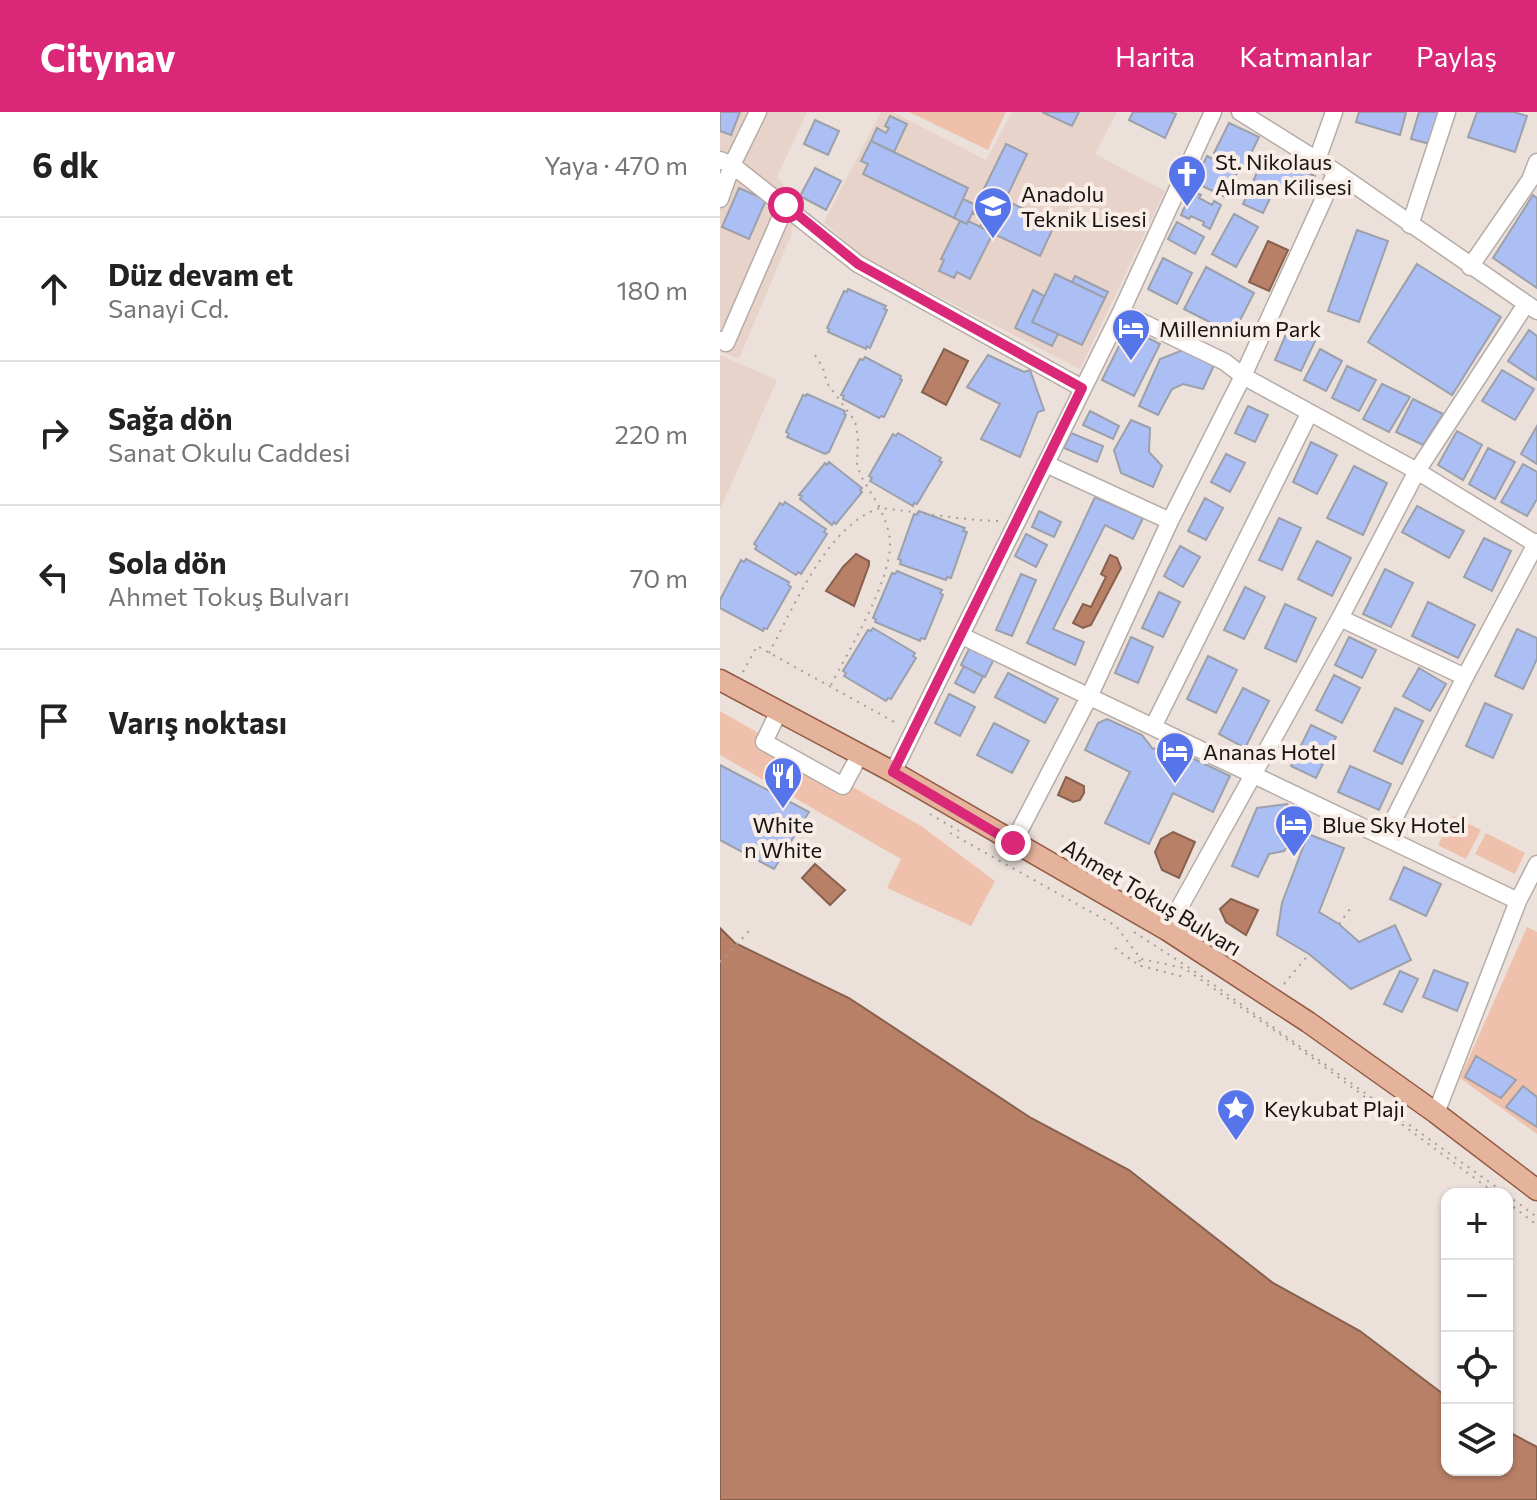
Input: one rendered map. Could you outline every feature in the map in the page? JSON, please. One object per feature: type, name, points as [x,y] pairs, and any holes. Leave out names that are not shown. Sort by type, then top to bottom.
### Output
[{"type":"main road","name":"Ahmet Tokuş Bulvarı","points":[[720,680],[893,772],[1167,930],[1272,998],[1436,1113],[1537,1190]]},
{"type":"street","points":[[720,199],[726,162],[758,112]]},
{"type":"street","points":[[893,772],[1121,312],[1213,112]]},
{"type":"street","points":[[1167,930],[1340,618],[1417,471],[1532,307],[1336,172],[1240,112]]},
{"type":"street","points":[[1317,160],[1334,112]]},
{"type":"street","points":[[1410,225],[1447,112]]},
{"type":"street","points":[[726,162],[786,205],[858,264],[1082,388]]},
{"type":"street","points":[[1470,267],[1533,183],[1537,162]]},
{"type":"street","points":[[1013,843],[1089,697],[1170,521],[1243,376],[1336,172]]},
{"type":"street","points":[[720,340],[726,343],[786,205]]},
{"type":"street","points":[[1121,312],[1225,362],[1243,376],[1417,471],[1536,543],[1385,837]]},
{"type":"street","points":[[1153,727],[1309,414]]},
{"type":"street","points":[[1046,464],[1170,521]]},
{"type":"street","points":[[1340,618],[1465,677]]},
{"type":"street","points":[[962,636],[1518,901]]},
{"type":"street","points":[[779,711],[764,742],[843,786],[860,754]]},
{"type":"street","points":[[1436,1113],[1518,901],[1537,864]]},
{"type":"path","points":[[815,355],[827,383],[855,421],[857,465],[880,508],[890,546],[872,605],[830,687]]},
{"type":"path","points":[[769,653],[821,558],[861,517],[880,508],[924,511],[964,520],[1005,521],[1016,526]]},
{"type":"path","points":[[742,674],[757,646],[906,729]]},
{"type":"path","points":[[926,810],[959,831]]},
{"type":"path","points":[[950,833],[1116,926],[1141,959],[1184,968],[1284,1037],[1488,1188]]},
{"type":"path","points":[[1048,882],[1124,925],[1200,975],[1498,1188]]},
{"type":"path","points":[[1339,924],[1350,909]]},
{"type":"path","points":[[720,962],[752,928]]},
{"type":"path","points":[[1115,948],[1138,965],[1184,977]]},
{"type":"path","points":[[1272,998],[1309,954]]},
{"type":"path","points":[[1138,965],[1141,959]]},
{"type":"path","points":[[1513,1199],[1537,1217]]},
{"type":"path","points":[[1513,1207],[1537,1225]]},
{"type":"shaded area","points":[[720,112],[807,112],[777,177],[796,202],[791,235],[739,359],[720,351]]},
{"type":"shaded area","name":"Anadolu Teknik Lisesi","points":[[881,112],[893,112],[986,160],[1012,112],[1117,112],[1095,154],[1165,191],[1080,369],[862,257],[824,222]]},
{"type":"shaded area","points":[[909,112],[1006,112],[988,150]]},
{"type":"shaded area","points":[[1268,241],[1288,250],[1269,291],[1249,282]]},
{"type":"shaded area","points":[[944,349],[968,361],[946,405],[922,392]]},
{"type":"shaded area","points":[[720,355],[777,380],[720,510]]},
{"type":"shaded area","points":[[856,554],[869,561],[869,565],[854,606],[826,591]]},
{"type":"shaded area","points":[[1110,555],[1117,558],[1121,568],[1091,625],[1083,628],[1073,623],[1083,604],[1091,607],[1106,577],[1101,574]]},
{"type":"shaded area","points":[[720,711],[921,826],[995,881],[971,926],[887,888],[901,859],[720,755]]},
{"type":"shaded area","points":[[1066,777],[1084,786],[1080,800],[1073,802],[1058,795]]},
{"type":"shaded area","points":[[1453,816],[1481,830],[1466,859],[1438,845]]},
{"type":"shaded area","points":[[1173,832],[1195,842],[1179,878],[1162,870],[1155,852],[1161,839]]},
{"type":"shaded area","points":[[1486,833],[1525,853],[1515,874],[1475,854]]},
{"type":"shaded area","points":[[815,864],[845,890],[830,905],[802,878]]},
{"type":"shaded area","points":[[1231,899],[1258,910],[1246,935],[1226,922],[1220,909]]},
{"type":"shaded area","points":[[1527,927],[1537,932],[1537,1134],[1460,1078]]},
{"type":"shaded area","points":[[720,928],[735,943],[849,998],[1031,1118],[1129,1170],[1273,1283],[1360,1331],[1441,1392],[1441,1476],[1513,1476],[1513,1434],[1537,1447],[1537,1500],[720,1500]]},
{"type":"building","points":[[720,112],[740,112],[731,135],[720,131]]},
{"type":"building","points":[[1042,112],[1079,112],[1072,126]]},
{"type":"building","points":[[1133,112],[1176,114],[1165,138],[1129,120]]},
{"type":"building","points":[[1359,112],[1406,113],[1400,135],[1356,122]]},
{"type":"building","points":[[1419,112],[1440,112],[1430,144],[1411,139]]},
{"type":"building","points":[[1477,112],[1514,112],[1527,116],[1515,152],[1468,137]]},
{"type":"building","points":[[890,116],[907,124],[894,152],[871,141],[877,128],[886,133],[889,128],[885,126]]},
{"type":"building","points":[[815,120],[839,131],[828,155],[804,144]]},
{"type":"building","points":[[1229,123],[1259,137],[1244,168],[1214,153]]},
{"type":"building","points":[[871,141],[968,188],[954,218],[863,174],[868,164],[861,161]]},
{"type":"building","points":[[1006,144],[1027,154],[990,232],[980,227],[984,218],[972,213]]},
{"type":"building","points":[[1207,156],[1238,171],[1225,197],[1194,182]]},
{"type":"building","points":[[1269,161],[1288,164],[1315,176],[1305,195],[1284,188],[1273,192],[1263,213],[1243,204],[1259,168]]},
{"type":"building","points":[[815,168],[841,181],[826,210],[800,196]]},
{"type":"building","points":[[739,188],[766,200],[749,239],[722,227]]},
{"type":"building","points":[[1192,191],[1212,205],[1214,201],[1221,205],[1210,229],[1203,225],[1204,222],[1181,215]]},
{"type":"building","points":[[1533,195],[1537,198],[1537,288],[1493,258]]},
{"type":"building","points":[[963,199],[976,205],[967,224],[954,218]]},
{"type":"building","points":[[1005,200],[1055,224],[1040,256],[990,232]]},
{"type":"building","points":[[1234,214],[1258,227],[1236,267],[1212,254]]},
{"type":"building","points":[[960,221],[967,224],[968,221],[993,233],[970,279],[957,272],[954,278],[939,271],[944,260],[941,259]]},
{"type":"building","points":[[1177,222],[1204,237],[1195,254],[1168,239]]},
{"type":"building","points":[[1357,230],[1388,241],[1359,322],[1328,311]]},
{"type":"building","points":[[1163,258],[1192,273],[1177,304],[1148,289]]},
{"type":"building","points":[[1417,264],[1501,317],[1452,395],[1368,342]]},
{"type":"building","points":[[1206,267],[1254,293],[1233,334],[1184,309]]},
{"type":"building","points":[[1055,274],[1105,298],[1082,345],[1032,322]]},
{"type":"building","points":[[1075,276],[1108,292],[1105,298],[1072,282]]},
{"type":"building","points":[[848,289],[886,306],[870,348],[828,332],[844,291]]},
{"type":"building","points":[[1033,290],[1044,296],[1032,322],[1058,334],[1052,346],[1015,328]]},
{"type":"building","points":[[1289,327],[1316,339],[1301,371],[1275,360]]},
{"type":"building","name":"Millennium Park","points":[[1128,328],[1160,344],[1134,396],[1102,380]]},
{"type":"building","points":[[1529,330],[1537,336],[1537,380],[1508,361]]},
{"type":"building","points":[[1320,349],[1342,361],[1326,391],[1304,380]]},
{"type":"building","points":[[1183,350],[1215,363],[1203,389],[1183,384],[1172,389],[1158,415],[1139,406],[1160,359]]},
{"type":"building","points":[[988,355],[1024,372],[1030,370],[1044,410],[1038,412],[1020,457],[981,439],[1000,404],[967,387]]},
{"type":"building","points":[[865,357],[901,376],[902,380],[884,417],[879,418],[841,395],[860,359]]},
{"type":"building","points":[[1347,366],[1376,380],[1359,411],[1332,398]]},
{"type":"building","points":[[1502,370],[1534,389],[1515,420],[1482,401]]},
{"type":"building","points":[[1382,384],[1410,397],[1389,432],[1363,419]]},
{"type":"building","points":[[803,395],[845,411],[829,452],[825,454],[787,437],[789,434],[786,432]]},
{"type":"building","points":[[1413,399],[1443,414],[1423,445],[1396,432]]},
{"type":"building","points":[[1248,406],[1268,415],[1255,442],[1235,433]]},
{"type":"building","points":[[1090,411],[1119,426],[1113,439],[1083,425]]},
{"type":"building","points":[[1131,420],[1150,428],[1149,452],[1162,466],[1153,487],[1121,473],[1114,450]]},
{"type":"building","points":[[1537,426],[1537,464],[1521,454]]},
{"type":"building","points":[[1457,431],[1482,445],[1463,480],[1438,465]]},
{"type":"building","points":[[898,433],[941,458],[939,461],[942,462],[913,506],[870,481],[872,478],[869,476],[893,434],[896,436]]},
{"type":"building","points":[[1071,433],[1103,446],[1097,462],[1064,448]]},
{"type":"building","points":[[1311,442],[1337,455],[1317,494],[1293,482]]},
{"type":"building","points":[[1488,448],[1515,462],[1495,499],[1469,484]]},
{"type":"building","points":[[1226,454],[1245,463],[1230,492],[1211,482]]},
{"type":"building","points":[[829,462],[862,488],[862,492],[832,525],[799,495]]},
{"type":"building","points":[[1523,464],[1537,472],[1537,499],[1527,516],[1501,502]]},
{"type":"building","points":[[1354,466],[1387,483],[1363,535],[1327,518]]},
{"type":"building","points":[[1095,497],[1143,518],[1133,539],[1105,525],[1053,629],[1084,642],[1075,665],[1027,643]]},
{"type":"building","points":[[1205,498],[1223,508],[1206,540],[1188,531]]},
{"type":"building","points":[[785,502],[826,529],[824,532],[827,534],[801,574],[798,572],[796,575],[755,549],[757,546],[754,544],[780,503],[783,505]]},
{"type":"building","points":[[1417,506],[1464,531],[1449,558],[1402,532]]},
{"type":"building","points":[[919,511],[965,528],[963,531],[967,532],[951,578],[947,577],[946,580],[900,564],[901,560],[898,559],[914,514],[917,515]]},
{"type":"building","points":[[1039,511],[1061,522],[1054,537],[1032,527]]},
{"type":"building","points":[[1279,518],[1301,528],[1282,570],[1259,560]]},
{"type":"building","points":[[1026,534],[1047,545],[1036,567],[1015,556]]},
{"type":"building","points":[[1484,538],[1511,551],[1492,591],[1464,577]]},
{"type":"building","points":[[1317,541],[1351,558],[1332,596],[1298,579]]},
{"type":"building","points":[[1180,546],[1200,557],[1183,587],[1164,576]]},
{"type":"building","points":[[746,559],[789,582],[791,587],[763,631],[720,608],[720,600],[741,560],[744,562]]},
{"type":"building","points":[[1385,569],[1413,583],[1391,627],[1363,614]]},
{"type":"building","points":[[897,571],[942,590],[940,593],[943,595],[925,639],[921,638],[920,641],[875,622],[873,618],[892,573]]},
{"type":"building","points":[[1021,574],[1036,580],[1012,636],[996,630]]},
{"type":"building","points":[[1245,587],[1265,597],[1244,639],[1224,630]]},
{"type":"building","points":[[1159,592],[1180,602],[1163,637],[1142,628]]},
{"type":"building","points":[[1428,602],[1475,625],[1458,658],[1412,636]]},
{"type":"building","points":[[1285,604],[1316,618],[1296,662],[1265,648]]},
{"type":"building","points":[[873,628],[915,653],[913,656],[916,658],[891,699],[886,701],[844,676],[846,673],[843,671],[868,630]]},
{"type":"building","points":[[1517,629],[1537,638],[1537,659],[1523,689],[1495,676]]},
{"type":"building","points":[[1131,637],[1153,647],[1138,683],[1115,673]]},
{"type":"building","points":[[1349,637],[1376,650],[1362,678],[1335,665]]},
{"type":"building","points":[[970,647],[994,659],[985,677],[961,665]]},
{"type":"building","points":[[1208,656],[1237,670],[1216,713],[1187,699]]},
{"type":"building","points":[[964,666],[983,677],[974,693],[955,683]]},
{"type":"building","points":[[1419,668],[1446,684],[1430,711],[1403,696]]},
{"type":"building","points":[[1008,673],[1058,699],[1045,723],[995,697]]},
{"type":"building","points":[[1334,675],[1360,688],[1342,723],[1316,710]]},
{"type":"building","points":[[1243,688],[1269,701],[1245,748],[1219,734]]},
{"type":"building","points":[[949,694],[975,707],[960,736],[935,723]]},
{"type":"building","points":[[1485,703],[1512,715],[1493,758],[1466,746]]},
{"type":"building","points":[[1395,708],[1423,721],[1402,764],[1374,751]]},
{"type":"building","name":"Ananas Hotel","points":[[1107,719],[1142,735],[1153,749],[1163,746],[1172,751],[1176,761],[1185,762],[1192,758],[1230,776],[1213,812],[1173,793],[1149,844],[1105,823],[1130,772],[1085,750],[1098,723]]},
{"type":"building","points":[[994,723],[1029,741],[1012,773],[977,755]]},
{"type":"building","points":[[1311,725],[1336,737],[1316,778],[1291,766]]},
{"type":"building","points":[[720,765],[809,812],[774,869],[720,840]]},
{"type":"building","points":[[1350,766],[1391,784],[1379,810],[1338,792]]},
{"type":"building","points":[[1287,804],[1300,819],[1296,834],[1284,851],[1269,854],[1258,877],[1232,866],[1257,808]]},
{"type":"building","points":[[1308,834],[1344,848],[1319,912],[1359,942],[1395,925],[1411,960],[1351,989],[1309,954],[1277,935],[1282,903]]},
{"type":"building","points":[[1404,867],[1441,884],[1426,916],[1390,899]]},
{"type":"building","points":[[1434,970],[1468,983],[1457,1011],[1423,997]]},
{"type":"building","points":[[1400,971],[1418,979],[1402,1012],[1384,1004]]},
{"type":"building","points":[[1476,1056],[1516,1080],[1501,1098],[1465,1077]]},
{"type":"building","points":[[1523,1086],[1537,1097],[1537,1127],[1506,1107]]},
{"type":"place","name":"St. Nikolaus Alman Kilisesi","points":[[1187,208]]},
{"type":"place","name":"Anadolu Teknik Lisesi","points":[[993,240]]},
{"type":"place","name":"Millennium Park","points":[[1131,362]]},
{"type":"place","name":"Ananas Hotel","points":[[1175,785]]},
{"type":"place","name":"White n White","points":[[783,810]]},
{"type":"place","name":"Blue Sky Hotel","points":[[1294,858]]},
{"type":"place","name":"Keykubat Plajı","points":[[1236,1142]]},
{"type":"route","points":[[786,205],[858,264],[1082,388],[893,772],[1013,843]]}]
